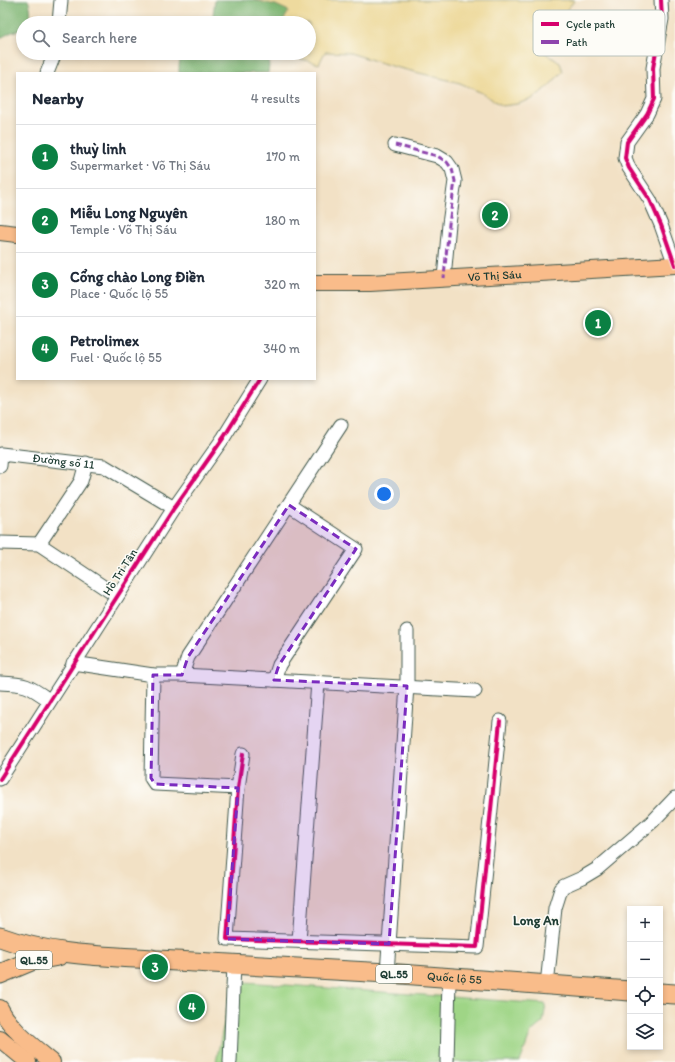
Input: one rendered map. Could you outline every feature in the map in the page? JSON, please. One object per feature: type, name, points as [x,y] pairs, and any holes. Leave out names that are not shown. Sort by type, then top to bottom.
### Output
[{"type":"highway","name":"Quốc lộ 55","points":[[0,937],[18,944],[70,954],[387,973],[449,979],[627,991]]},
{"type":"highway","name":"Quốc lộ 55","points":[[0,974],[31,961],[70,954]]},
{"type":"highway","points":[[663,993],[675,994]]},
{"type":"main road","points":[[0,232],[16,234]]},
{"type":"main road","name":"Võ Thị Sáu","points":[[316,282],[370,283],[675,265]]},
{"type":"main road","points":[[0,1008],[14,1028],[52,1062]]},
{"type":"main road","points":[[0,1039],[28,1062]]},
{"type":"street","points":[[60,16],[61,0]]},
{"type":"street","points":[[655,56],[653,68],[654,99],[647,114],[627,142],[625,158],[629,168],[650,200],[661,225],[675,265]]},
{"type":"street","points":[[48,72],[53,60]]},
{"type":"street","points":[[395,145],[437,156],[447,162],[452,169],[455,181],[444,278]]},
{"type":"street","name":"Hồ Tri Tân","points":[[0,779],[49,700],[174,508],[224,437],[259,380]]},
{"type":"street","points":[[182,675],[188,657],[341,425]]},
{"type":"street","name":"Đường số 11","points":[[0,466],[1,454],[104,466],[174,508]]},
{"type":"street","points":[[40,544],[81,481],[86,463]]},
{"type":"street","points":[[274,680],[279,665],[356,549],[288,505]]},
{"type":"street","points":[[0,543],[40,544],[117,596]]},
{"type":"street","points":[[387,973],[407,686],[407,631]]},
{"type":"street","points":[[74,663],[153,675],[182,675],[407,686],[475,691]]},
{"type":"street","points":[[153,675],[151,778],[156,784],[238,788]]},
{"type":"street","points":[[299,940],[318,682]]},
{"type":"street","points":[[0,683],[23,684],[49,700]]},
{"type":"street","points":[[243,754],[238,788],[227,939],[299,940],[477,947],[500,721]]},
{"type":"street","points":[[547,985],[555,908],[564,886],[597,869],[653,821],[675,798]]},
{"type":"street","points":[[230,1062],[234,964]]},
{"type":"street","points":[[447,1062],[449,979]]},
{"type":"highlighted area","points":[[289,505],[356,549],[279,665],[274,680],[407,686],[389,944],[227,939],[238,788],[155,784],[151,778],[153,675],[182,675],[188,657]]},
{"type":"green space","points":[[0,0],[28,0],[30,6],[30,16],[16,16],[16,31],[0,38]]},
{"type":"green space","points":[[215,0],[254,0],[276,5],[289,11],[286,16],[213,16]]},
{"type":"green space","points":[[180,60],[268,60],[269,66],[268,72],[179,72]]},
{"type":"green space","points":[[245,982],[546,1004],[543,1022],[531,1032],[520,1062],[216,1062],[229,999]]},
{"type":"sand","points":[[254,0],[575,0],[566,10],[533,10],[533,56],[550,56],[560,63],[563,71],[547,88],[532,99],[517,104],[502,106],[482,93],[460,83],[395,67],[350,53],[325,52],[319,64],[305,60],[316,60],[316,16],[286,16],[289,11],[276,5]]},
{"type":"marked path","points":[[395,145],[437,156],[447,162],[452,169],[455,181],[444,278]]},
{"type":"cycle path","points":[[661,0],[662,10]]},
{"type":"cycle path","points":[[655,56],[653,68],[654,99],[647,114],[627,142],[625,158],[629,168],[650,200],[661,225],[675,265]]},
{"type":"cycle path","points":[[0,779],[174,508],[224,437],[259,380]]},
{"type":"cycle path","points":[[243,754],[238,788],[227,939],[477,947],[500,721]]},
{"type":"place","name":"Miễu Long Nguyên","points":[[495,215]]},
{"type":"place","name":"thuỳ linh","points":[[598,323]]},
{"type":"place","name":"Cổng chào Long Điền","points":[[155,967]]},
{"type":"place","name":"Petrolimex","points":[[192,1007]]},
{"type":"district","name":"Long An","points":[[536,920]]}]
